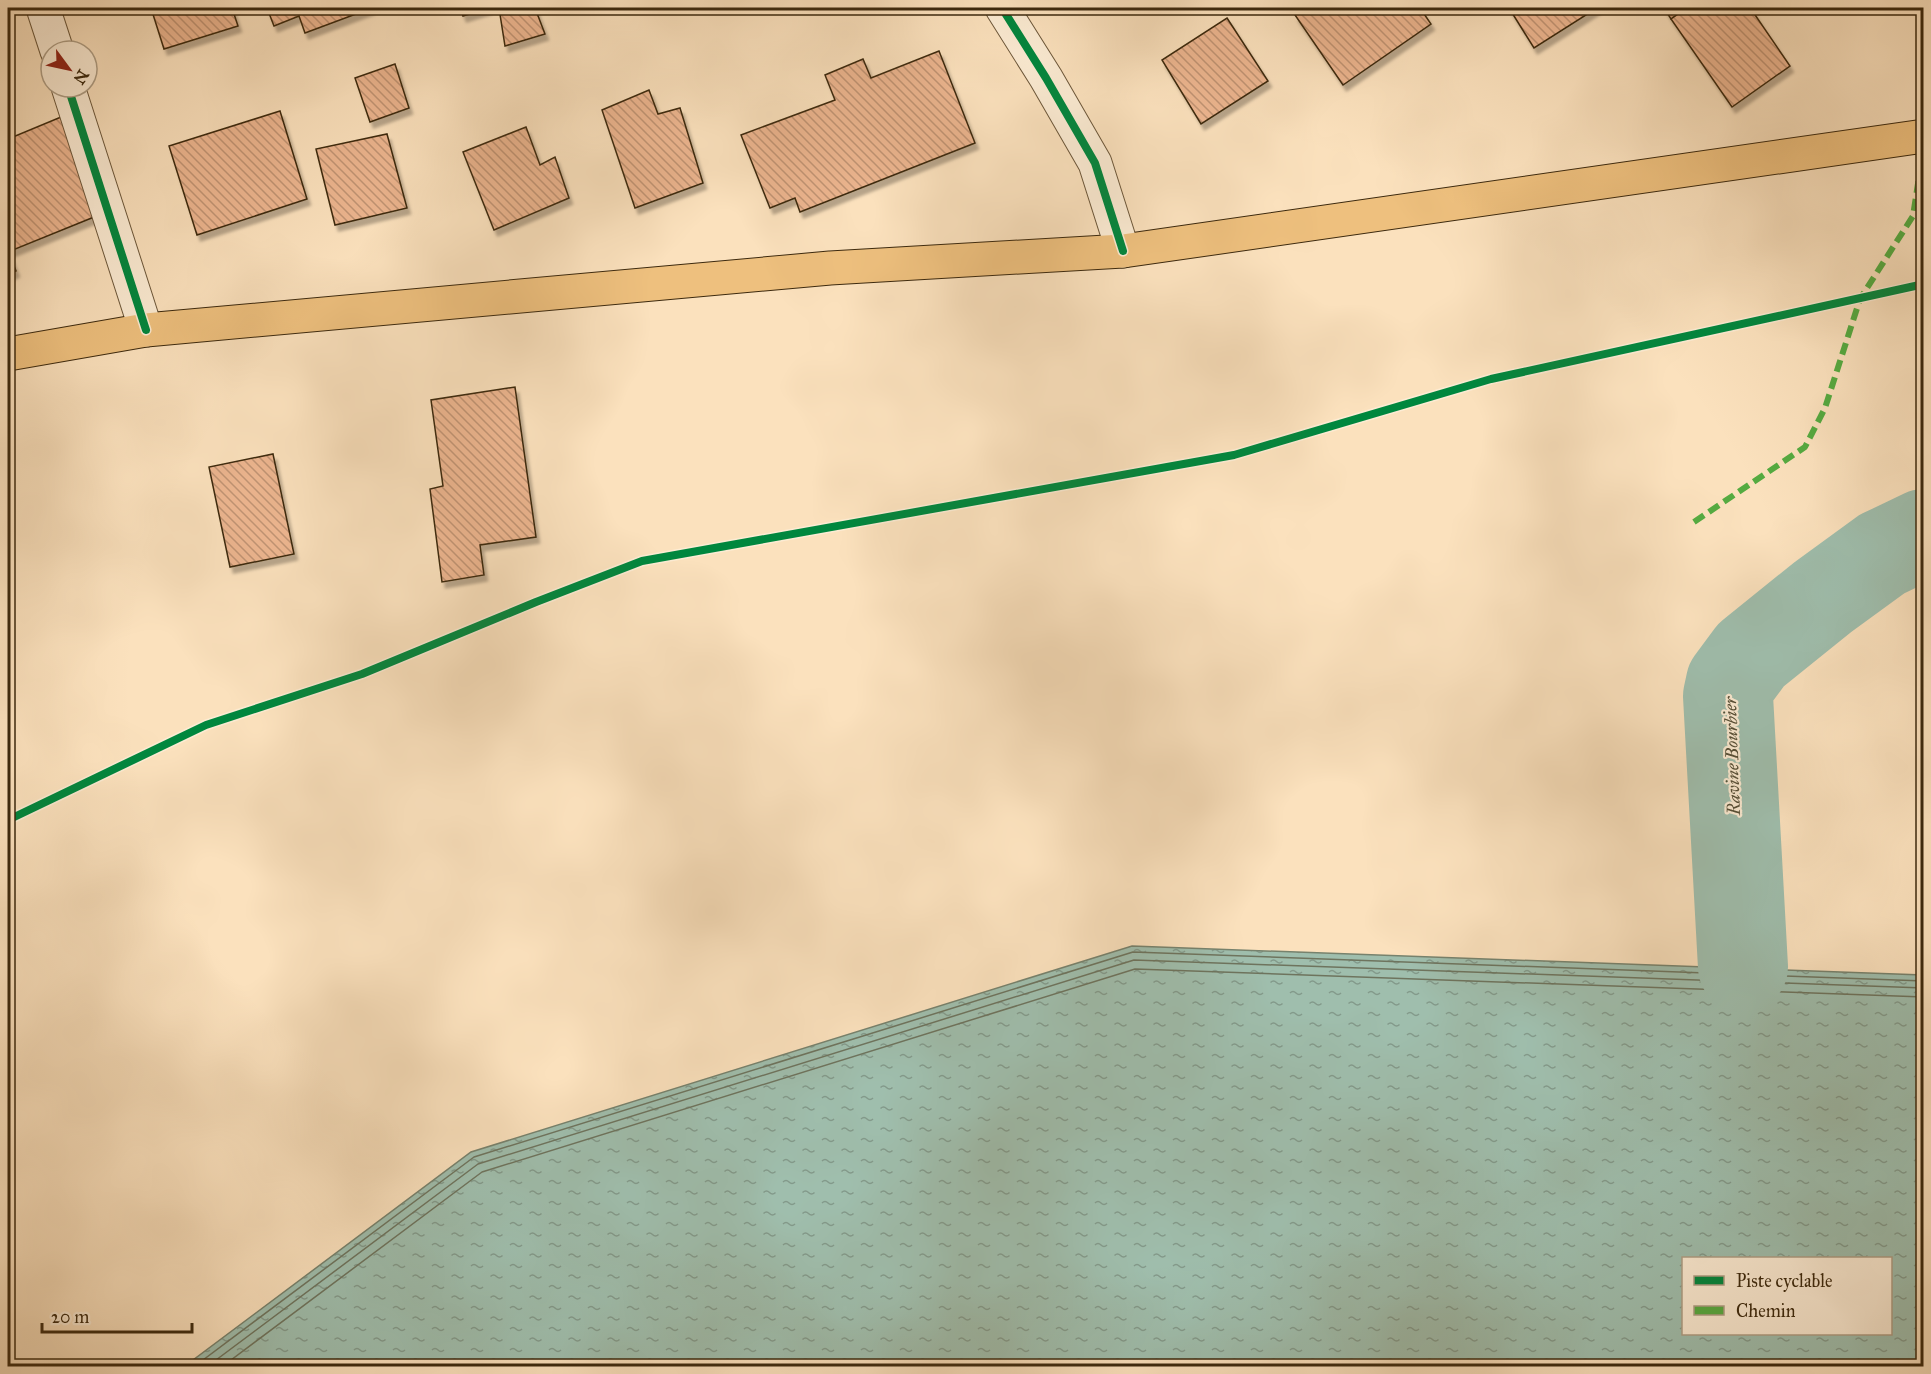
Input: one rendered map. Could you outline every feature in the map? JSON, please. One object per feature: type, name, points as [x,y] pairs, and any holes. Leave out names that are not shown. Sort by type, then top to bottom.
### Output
[{"type":"main road","points":[[8,354],[146,330],[830,268],[1123,251],[1923,136]]},
{"type":"street","points":[[43,8],[53,39]]},
{"type":"street","points":[[1002,8],[1046,78],[1095,164],[1123,251]]},
{"type":"street","points":[[72,99],[146,330]]},
{"type":"water","points":[[1132,946],[1923,975],[1923,1366],[185,1366],[471,1152]]},
{"type":"building","points":[[151,8],[232,8],[238,26],[164,49]]},
{"type":"building","points":[[267,8],[372,8],[305,33],[299,16],[274,26]]},
{"type":"building","points":[[460,8],[489,8],[463,16]]},
{"type":"building","points":[[499,8],[535,8],[545,34],[505,46]]},
{"type":"building","points":[[1307,8],[1420,8],[1431,24],[1343,85],[1295,15]]},
{"type":"building","points":[[1509,8],[1597,8],[1534,48]]},
{"type":"building","points":[[1664,8],[1687,8],[1671,19]]},
{"type":"building","points":[[1687,8],[1753,8],[1751,9],[1790,66],[1732,107],[1671,19]]},
{"type":"building","points":[[1227,18],[1268,81],[1201,124],[1162,60]]},
{"type":"building","points":[[939,51],[975,143],[800,212],[795,198],[770,208],[741,135],[835,100],[825,75],[863,59],[871,78]]},
{"type":"building","points":[[395,64],[409,108],[370,122],[355,78]]},
{"type":"building","points":[[649,90],[658,114],[680,108],[703,183],[635,208],[602,110]]},
{"type":"building","points":[[280,111],[307,199],[197,235],[169,146]]},
{"type":"building","points":[[61,117],[99,215],[8,252],[8,139]]},
{"type":"building","points":[[526,127],[540,165],[555,157],[569,198],[494,230],[463,152]]},
{"type":"building","points":[[387,134],[407,208],[335,225],[316,149]]},
{"type":"building","points":[[8,251],[16,271],[8,275]]},
{"type":"building","points":[[515,387],[536,537],[480,545],[484,575],[442,582],[430,489],[443,486],[431,400]]},
{"type":"building","points":[[273,454],[294,554],[230,567],[209,467]]},
{"type":"waterway","name":"Ravine Bourbier","points":[[1743,967],[1728,696],[1731,682],[1751,655],[1823,597],[1882,554],[1924,534]]},
{"type":"marked path","points":[[1694,522],[1805,447],[1825,408],[1860,299],[1913,216],[1924,145]]},
{"type":"cycle path","points":[[1002,8],[1095,163],[1123,251]]},
{"type":"cycle path","points":[[72,99],[146,330]]},
{"type":"cycle path","points":[[8,820],[206,725],[362,674],[642,561],[1234,455],[1491,379],[1924,284]]}]
